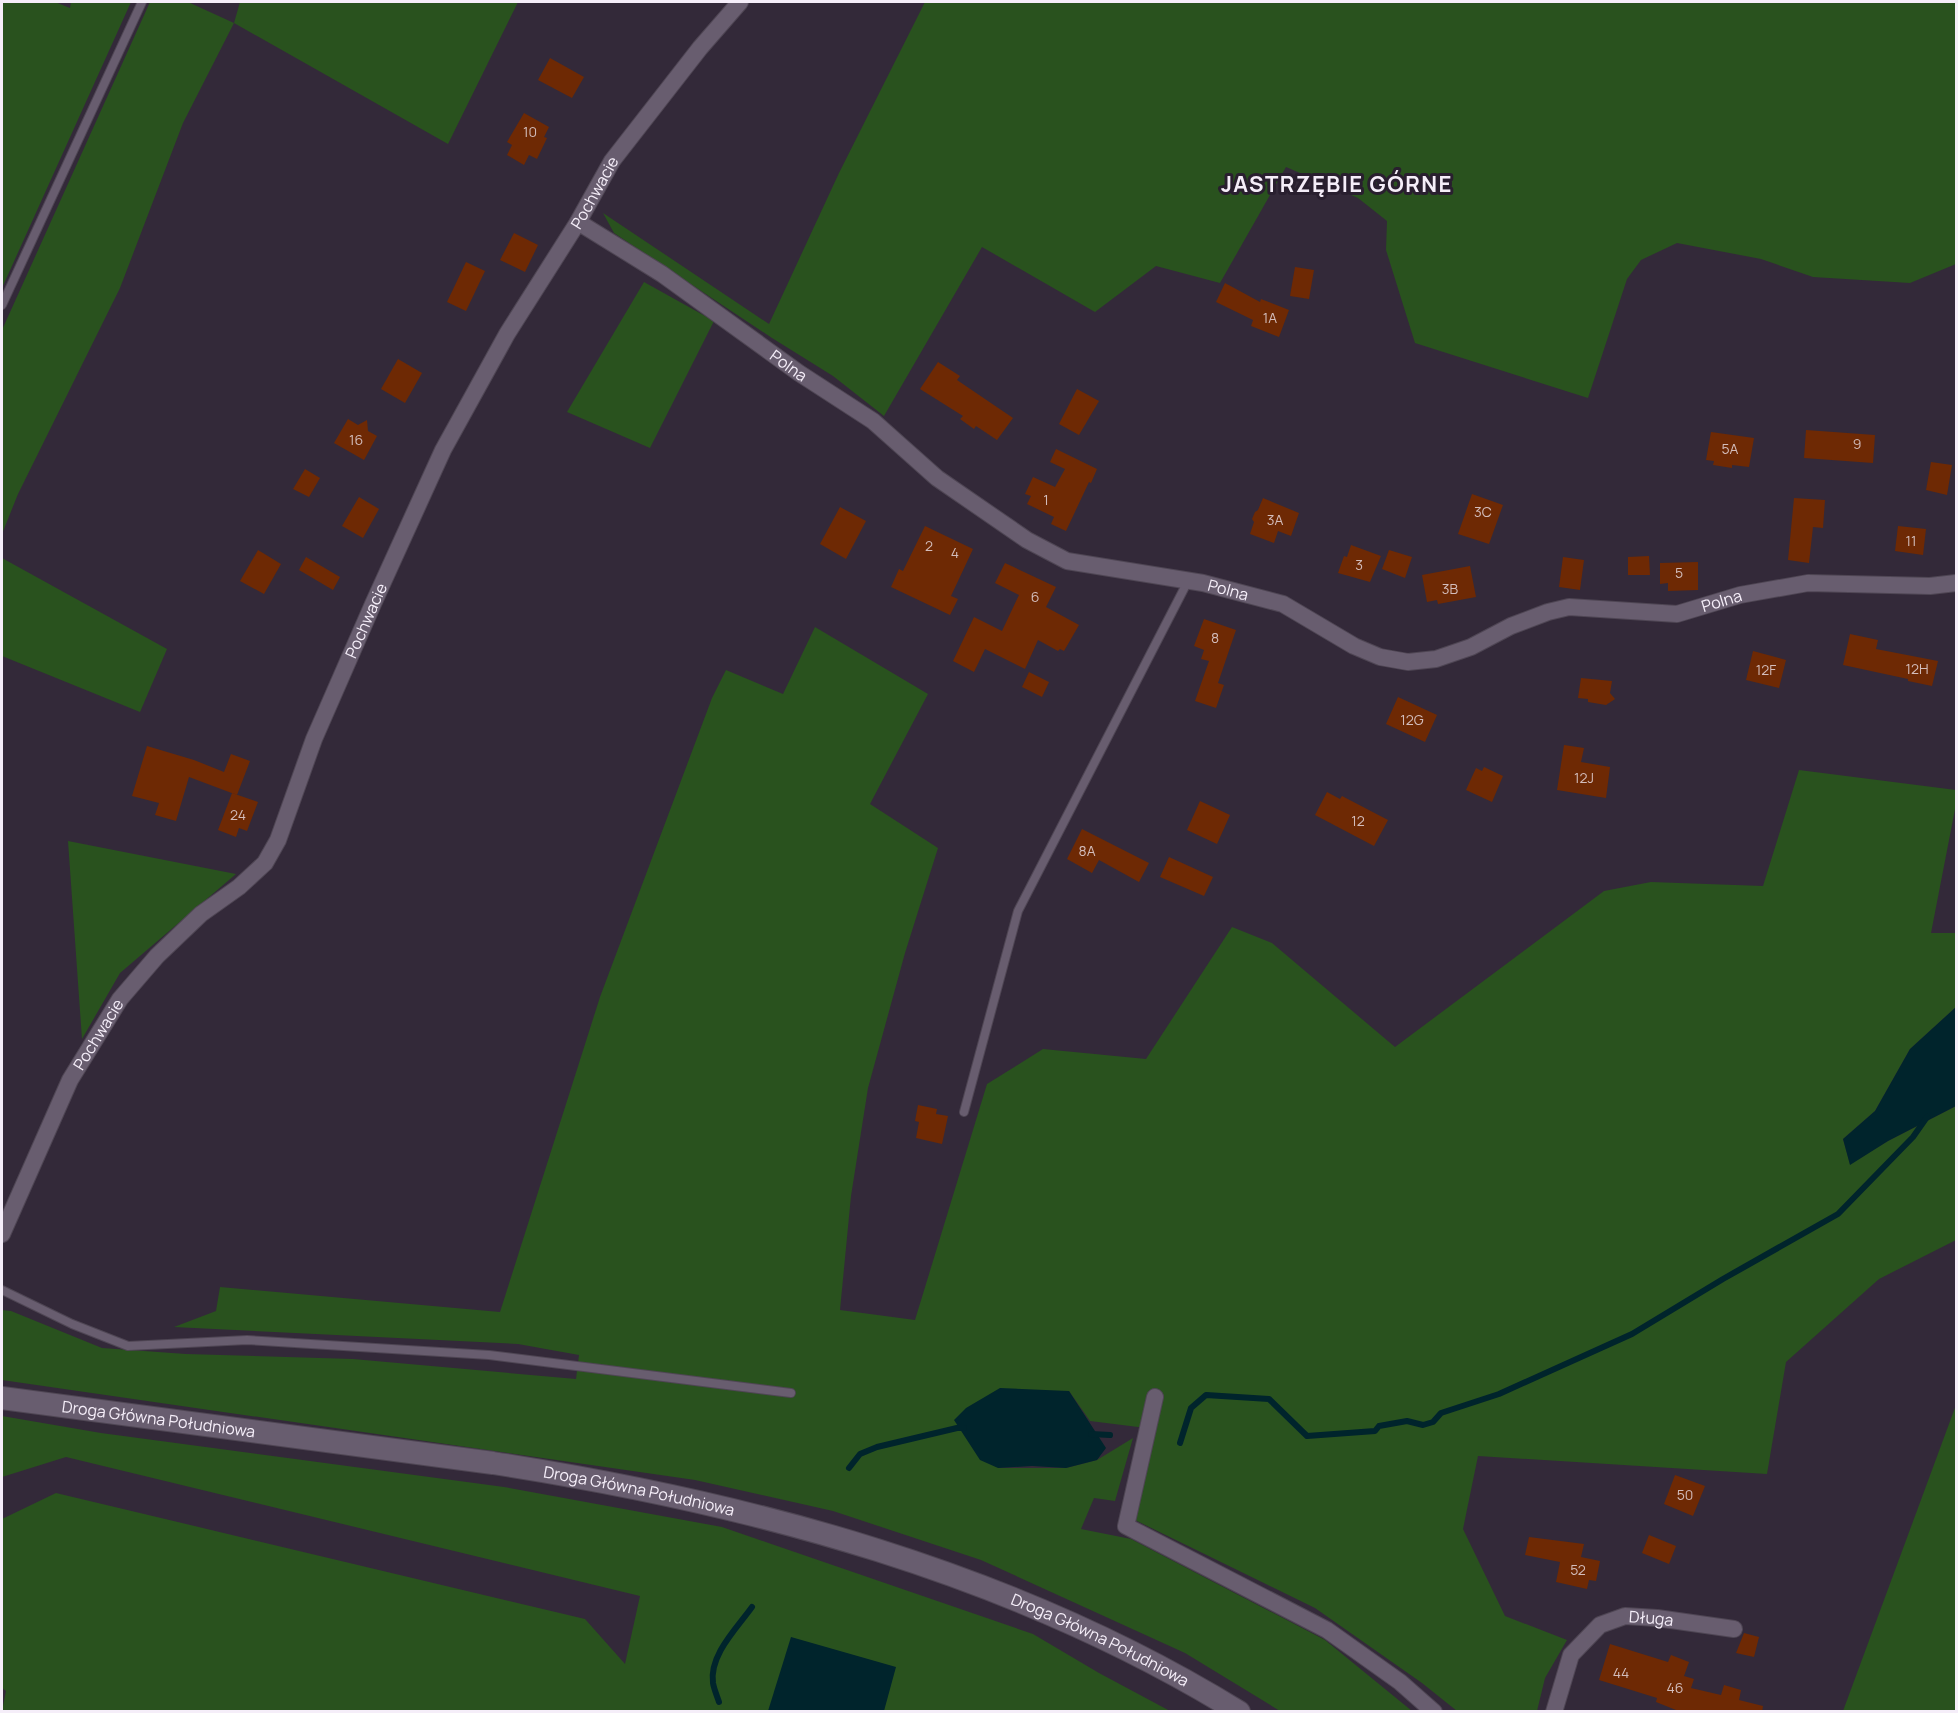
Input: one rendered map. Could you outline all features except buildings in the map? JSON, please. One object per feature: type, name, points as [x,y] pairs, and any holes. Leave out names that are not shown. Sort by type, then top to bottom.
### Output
[{"type":"main road","name":"Droga Główna Południowa","points":[[2,1398],[492,1463],[572,1476],[698,1502],[876,1551],[992,1589],[1108,1641],[1239,1712]]},
{"type":"street","name":"Pochwacie","points":[[2,1234],[70,1080],[120,999],[157,956],[201,914],[239,888],[265,863],[278,840],[319,729],[443,450],[507,334],[578,222],[612,161],[700,48],[740,2]]},
{"type":"street","name":"Polna","points":[[578,222],[662,274],[799,373],[873,421],[937,478],[1027,540],[1067,561],[1188,581],[1283,604],[1354,646],[1380,657],[1408,662],[1436,659],[1471,646],[1511,626],[1569,607],[1677,614],[1740,595],[1808,583],[1930,586],[1956,583]]},
{"type":"street","points":[[1155,1397],[1126,1526],[1327,1630],[1400,1682],[1434,1712]]},
{"type":"street","name":"Długa","points":[[1554,1712],[1571,1655],[1600,1624],[1625,1617],[1657,1618],[1734,1629]]},
{"type":"lane","points":[[2,305],[142,2]]},
{"type":"lane","points":[[964,1112],[1018,911],[1188,581]]},
{"type":"lane","points":[[2,1290],[128,1346],[247,1340],[489,1355],[790,1394]]},
{"type":"green space","points":[[2,2],[55,2],[70,8],[71,2],[131,2],[2,288]]},
{"type":"green space","points":[[150,2],[188,2],[234,23],[183,123],[120,288],[18,494],[2,534],[2,330]]},
{"type":"green space","points":[[240,2],[518,2],[448,144],[234,23]]},
{"type":"green space","points":[[925,2],[1956,2],[1956,264],[1910,283],[1813,277],[1761,259],[1677,243],[1641,260],[1627,279],[1588,398],[1415,343],[1386,250],[1387,221],[1358,198],[1286,167],[1220,283],[1156,266],[1095,312],[982,247],[884,416],[833,376],[614,233],[603,213],[769,324],[839,173]]},
{"type":"green space","points":[[644,282],[714,321],[650,448],[567,412]]},
{"type":"green space","points":[[2,558],[167,649],[140,712],[2,656]]},
{"type":"green space","points":[[815,627],[928,694],[870,804],[938,848],[905,953],[868,1088],[851,1196],[840,1310],[915,1320],[987,1084],[1043,1049],[1146,1059],[1232,927],[1272,943],[1395,1047],[1604,891],[1651,882],[1763,886],[1799,770],[1956,790],[1956,804],[1931,933],[1956,933],[1956,1007],[1910,1049],[1875,1111],[1843,1139],[1850,1164],[1888,1141],[1956,1106],[1956,1240],[1879,1279],[1786,1362],[1767,1474],[1478,1456],[1463,1529],[1505,1616],[1567,1640],[1545,1678],[1537,1711],[1457,1711],[1422,1683],[1315,1608],[1135,1520],[1154,1429],[1090,1421],[1069,1391],[998,1468],[1066,1468],[1097,1460],[1133,1438],[1115,1501],[1094,1498],[1081,1529],[1131,1539],[1325,1640],[1412,1711],[1280,1711],[1185,1653],[981,1560],[833,1511],[695,1480],[2,1380],[2,1310],[11,1311],[102,1348],[186,1354],[353,1359],[576,1379],[579,1355],[518,1344],[174,1327],[216,1311],[220,1287],[500,1312],[600,997],[712,698],[726,670],[783,694]]},
{"type":"green space","points":[[68,841],[236,874],[120,973],[82,1039]]},
{"type":"green space","points":[[1956,1405],[1956,1711],[1843,1711]]},
{"type":"green space","points":[[2,1416],[101,1433],[504,1487],[722,1527],[1033,1634],[1170,1711],[2,1711],[6,1691],[2,1688],[2,1519],[56,1493],[585,1619],[625,1664],[640,1596],[66,1457],[2,1477]]},
{"type":"shaded area","points":[[1956,1007],[1956,1106],[1888,1141],[1850,1165],[1843,1139],[1875,1111],[1910,1049]]},
{"type":"shaded area","points":[[1000,1388],[1069,1391],[1106,1448],[1097,1460],[1066,1468],[1032,1466],[998,1468],[980,1460],[954,1420],[966,1408]]},
{"type":"shaded area","points":[[791,1637],[896,1667],[884,1711],[768,1711]]},
{"type":"waterway","points":[[1180,1443],[1191,1408],[1206,1395],[1269,1399],[1307,1436],[1375,1431],[1379,1426],[1407,1421],[1423,1425],[1433,1422],[1441,1413],[1499,1394],[1632,1334],[1838,1214],[1913,1137],[1927,1117]]},
{"type":"waterway","points":[[849,1468],[860,1454],[877,1447],[964,1428]]},
{"type":"waterway","points":[[1091,1434],[1110,1435]]},
{"type":"waterway","points":[[719,1702],[713,1683],[715,1662],[725,1642],[752,1607]]},
{"type":"district","name":"JASTRZĘBIE GÓRNE","points":[[1337,184]]}]
